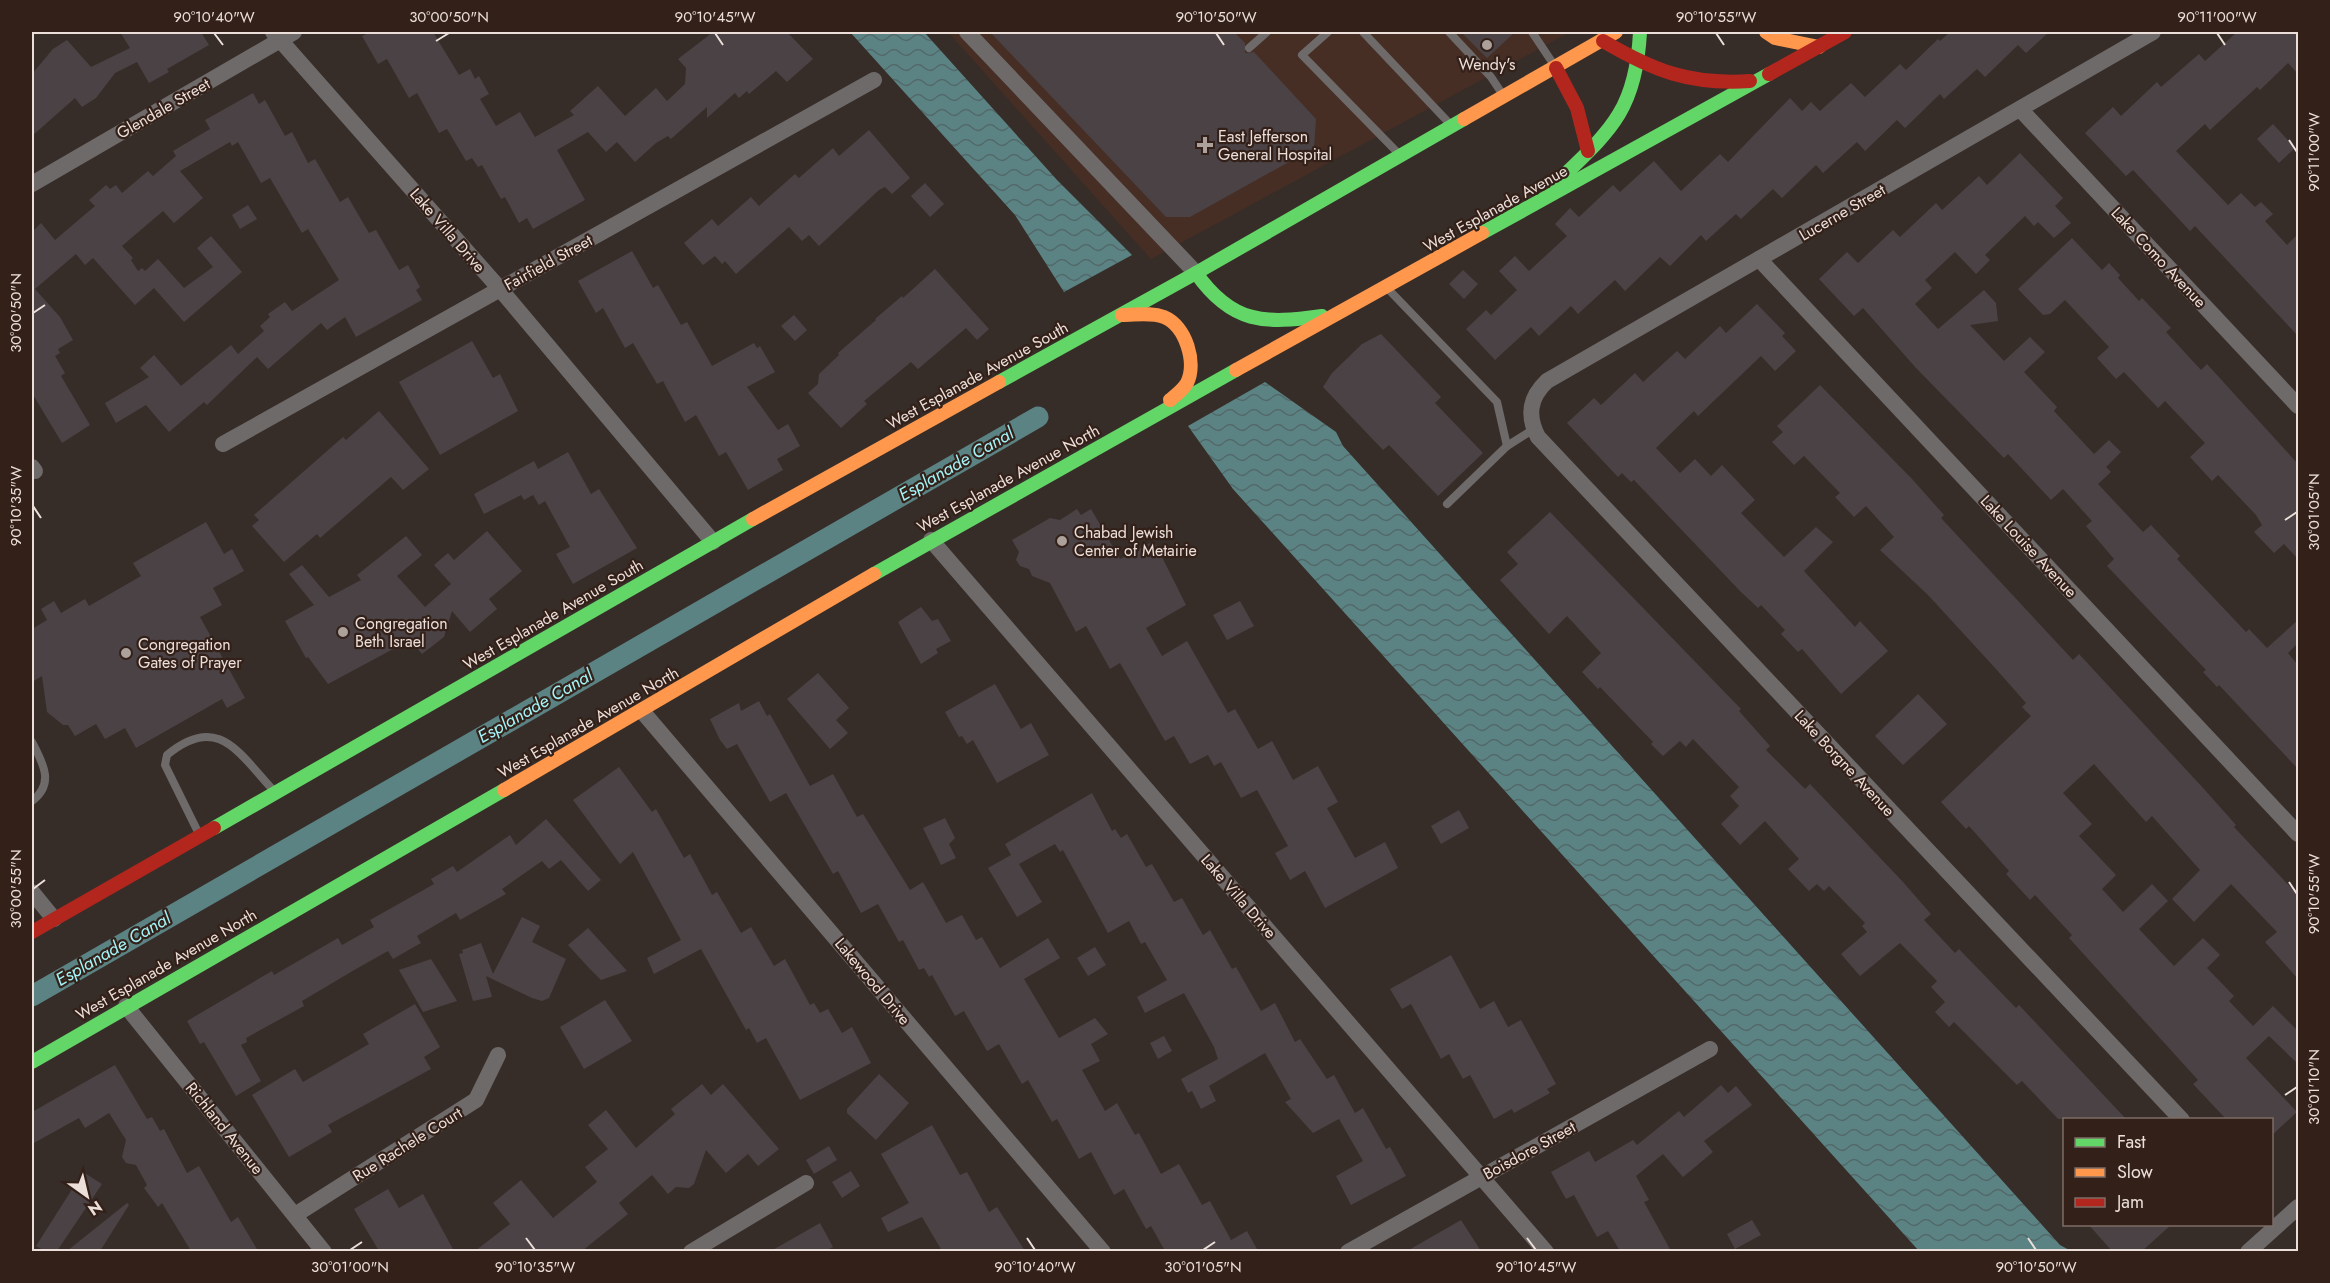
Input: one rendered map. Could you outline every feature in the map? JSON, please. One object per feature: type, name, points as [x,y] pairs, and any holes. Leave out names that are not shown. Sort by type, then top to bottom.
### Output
[{"type":"main road","points":[[1533,206],[1609,130],[1627,107],[1634,90],[1640,63],[1640,32]]},
{"type":"main road","points":[[1766,32],[1774,38],[1819,46]]},
{"type":"main road","name":"West Esplanade Avenue","points":[[1160,411],[1845,32]]},
{"type":"main road","points":[[1119,315],[1556,68],[1604,35],[1640,63],[1680,80],[1718,84],[1759,80]]},
{"type":"main road","points":[[1556,68],[1573,95],[1584,124],[1588,151]]},
{"type":"main road","points":[[1196,273],[1215,299],[1259,320],[1284,322],[1339,314]]},
{"type":"main road","points":[[1119,315],[1155,314],[1169,320],[1182,334],[1188,348],[1190,368],[1186,384],[1160,411]]},
{"type":"main road","name":"West Esplanade Avenue South","points":[[32,932],[712,542],[1119,315]]},
{"type":"main road","name":"West Esplanade Avenue North","points":[[32,1062],[642,711],[931,540],[1160,411]]},
{"type":"street","points":[[967,32],[1196,273]]},
{"type":"street","name":"Lucerne Street","points":[[1534,429],[1530,418],[1535,397],[1547,381],[2153,32]]},
{"type":"street","name":"Glendale Street","points":[[32,184],[282,34]]},
{"type":"street","name":"Lake Villa Drive","points":[[282,34],[712,542]]},
{"type":"street","name":"Fairfield Street","points":[[223,444],[874,80]]},
{"type":"street","name":"Lake Como Avenue","points":[[2020,109],[2298,406]]},
{"type":"street","name":"Lake Louise Avenue","points":[[1759,259],[2298,834]]},
{"type":"street","name":"Lake Borgne Avenue","points":[[1534,429],[1538,437],[2181,1118]]},
{"type":"street","name":"Lake Villa Drive","points":[[931,540],[1546,1251]]},
{"type":"street","name":"Lakewood Drive","points":[[642,711],[1103,1251]]},
{"type":"street","points":[[32,892],[54,919]]},
{"type":"street","name":"Richland Avenue","points":[[126,1006],[324,1251]]},
{"type":"street","name":"Boisdore Street","points":[[1348,1251],[1710,1049]]},
{"type":"street","name":"Rue Rachele Court","points":[[295,1215],[476,1100],[498,1056]]},
{"type":"street","points":[[691,1251],[806,1183]]},
{"type":"street","points":[[2276,1219],[2298,1208]]},
{"type":"street","points":[[2248,1251],[2270,1226]]},
{"type":"lane","points":[[1250,48],[1267,32]]},
{"type":"lane","points":[[1328,32],[1302,55],[1401,156]]},
{"type":"lane","points":[[1363,32],[1453,126]]},
{"type":"lane","points":[[1449,32],[1491,77],[1505,97]]},
{"type":"lane","points":[[1532,32],[1556,68]]},
{"type":"lane","points":[[1387,287],[1497,402],[1507,446]]},
{"type":"lane","points":[[1447,504],[1507,446],[1534,429]]},
{"type":"lane","points":[[200,835],[165,765],[166,755],[184,740],[199,735],[214,736],[232,747],[275,792]]},
{"type":"lane","points":[[32,742],[44,765],[46,780],[40,795],[32,801]]},
{"type":"shaded area","name":"East Jefferson General Hospital","points":[[948,32],[1570,32],[1151,259]]},
{"type":"water","points":[[850,32],[924,32],[1057,180],[1132,255],[1064,292],[1015,215]]},
{"type":"water","points":[[1265,382],[1336,432],[1343,446],[2060,1245],[2071,1251],[1919,1251],[1233,489],[1188,426]]},
{"type":"building","points":[[120,32],[201,32],[209,45],[167,69],[169,72],[149,83],[137,62],[115,73],[96,98],[82,107],[75,98],[32,136],[32,74],[53,49],[67,40],[91,67],[130,48]]},
{"type":"building","points":[[371,32],[433,32],[459,75],[470,69],[475,79],[479,76],[489,94],[480,99],[496,126],[520,112],[535,137],[574,115],[570,111],[598,86],[625,116],[656,88],[667,101],[685,84],[686,68],[678,59],[713,32],[787,32],[813,59],[787,82],[776,71],[749,94],[747,91],[739,98],[735,93],[707,118],[707,107],[671,139],[668,136],[656,143],[635,162],[617,142],[606,152],[588,132],[557,150],[585,200],[533,229],[527,218],[519,223],[505,197],[501,199],[482,165],[478,167],[472,158],[466,161],[447,129],[439,133],[417,93],[409,98],[387,59],[378,64],[362,36]]},
{"type":"building","points":[[990,32],[1234,32],[1245,43],[1245,53],[1254,52],[1316,119],[1314,148],[1190,217],[1166,217]]},
{"type":"building","name":"Wendy's","points":[[1461,32],[1515,32],[1487,58]]},
{"type":"building","points":[[1950,32],[2049,32],[2026,53],[2018,45],[1985,77],[1977,69],[1944,99],[1940,94],[1905,128],[1897,120],[1865,151],[1857,142],[1823,173],[1816,165],[1782,198],[1773,189],[1741,219],[1736,214],[1706,241],[1701,235],[1670,266],[1660,257],[1625,291],[1615,280],[1578,314],[1571,306],[1539,336],[1531,327],[1495,360],[1466,329],[1486,310],[1491,315],[1517,290],[1499,271],[1515,256],[1529,271],[1567,236],[1555,224],[1570,208],[1579,217],[1613,185],[1620,192],[1654,161],[1681,191],[1720,154],[1728,162],[1790,98],[1802,111],[1811,102],[1820,111],[1851,83],[1865,97],[1900,64],[1906,70],[1938,39],[1940,41]]},
{"type":"building","points":[[2237,32],[2298,32],[2298,74],[2288,63],[2260,90],[2257,87],[2210,130],[2205,124],[2176,151],[2228,205],[2241,193],[2255,207],[2261,202],[2273,214],[2265,221],[2287,245],[2298,234],[2298,336],[2195,226],[2190,231],[2133,170],[2126,176],[2085,133],[2113,107],[2121,116],[2157,82],[2161,87],[2199,54],[2205,61]]},
{"type":"building","points":[[253,93],[259,104],[265,100],[285,136],[292,132],[308,163],[315,159],[340,202],[348,197],[369,233],[376,230],[399,270],[408,265],[420,287],[416,290],[422,300],[356,337],[345,317],[327,330],[321,323],[268,369],[257,357],[207,405],[204,402],[169,432],[146,405],[116,423],[105,403],[149,377],[140,368],[154,355],[181,386],[231,345],[238,354],[264,331],[260,326],[270,317],[268,314],[285,302],[292,311],[339,280],[308,229],[302,233],[270,178],[261,183],[238,142],[232,146],[230,142],[180,171],[203,198],[174,223],[163,211],[122,246],[133,258],[131,260],[138,271],[142,268],[145,271],[158,259],[184,288],[213,267],[197,248],[211,236],[242,272],[184,322],[154,288],[135,305],[93,258],[85,265],[76,254],[35,289],[60,317],[73,340],[58,349],[60,353],[55,356],[65,373],[61,376],[90,425],[62,443],[32,393],[32,232],[41,223],[55,240],[95,206],[89,200],[106,185],[110,189],[116,185],[122,193],[148,171],[153,176],[176,156],[173,151],[210,129],[205,120]]},
{"type":"building","points":[[2273,124],[2295,148],[2279,163],[2257,139]]},
{"type":"building","points":[[869,130],[910,178],[892,194],[885,187],[879,190],[819,246],[809,235],[802,241],[789,227],[736,274],[725,261],[722,264],[715,256],[703,265],[684,243],[712,219],[718,226],[751,197],[759,206],[795,174],[799,178],[833,148],[839,156]]},
{"type":"building","points":[[2020,153],[2063,198],[2055,206],[2071,223],[2054,238],[2038,222],[2034,226],[2025,216],[1985,255],[1990,260],[1976,274],[1955,252],[1925,280],[1932,288],[1915,304],[1938,329],[1984,290],[1996,303],[1998,321],[1970,325],[2004,361],[2030,337],[2045,352],[2024,372],[2057,407],[2054,411],[2094,454],[2109,440],[2121,452],[2106,467],[2111,472],[2098,484],[2143,532],[2151,525],[2180,556],[2177,559],[2246,632],[2249,629],[2267,648],[2298,620],[2298,643],[2288,653],[2298,665],[2298,769],[2219,685],[2217,687],[2203,672],[2206,670],[2107,566],[2114,559],[2086,526],[2092,521],[2063,489],[2051,500],[2008,454],[2004,458],[1916,368],[1863,308],[1854,316],[1819,279],[1847,252],[1858,263],[1893,230],[1900,237],[1936,203],[1942,210],[1979,176],[1987,185]]},
{"type":"building","points":[[925,183],[944,204],[930,217],[911,196]]},
{"type":"building","points":[[248,205],[257,219],[240,229],[232,215]]},
{"type":"building","points":[[2072,238],[2102,270],[2109,263],[2120,275],[2118,278],[2139,301],[2142,298],[2171,328],[2166,332],[2201,370],[2207,364],[2298,464],[2298,559],[2284,544],[2274,553],[2254,532],[2262,525],[2256,515],[2218,475],[2212,481],[2190,457],[2205,443],[2165,401],[2158,408],[2124,372],[2116,379],[2097,358],[2109,347],[2065,300],[2050,314],[2043,315],[2018,289]]},
{"type":"building","points":[[632,251],[653,288],[658,285],[681,325],[687,322],[712,366],[754,343],[757,348],[760,346],[775,372],[747,387],[778,430],[788,424],[800,446],[777,459],[783,470],[748,490],[726,452],[719,456],[696,415],[685,422],[663,381],[657,384],[633,343],[625,348],[603,308],[596,313],[578,281]]},
{"type":"building","points":[[935,269],[989,329],[977,340],[966,328],[918,369],[911,362],[864,401],[867,404],[841,428],[808,393],[818,384],[819,374],[875,319]]},
{"type":"building","points":[[1463,270],[1478,284],[1464,299],[1449,284]]},
{"type":"building","points":[[1757,304],[1785,333],[1782,336],[1796,351],[1775,371],[1761,356],[1698,416],[1694,411],[1656,448],[1680,473],[1695,459],[1711,476],[1722,465],[1755,500],[1741,513],[1784,557],[1816,527],[1833,542],[1804,571],[1855,627],[1860,621],[1888,651],[1841,694],[1802,649],[1798,652],[1781,634],[1785,630],[1761,605],[1758,608],[1740,591],[1634,480],[1631,482],[1622,473],[1618,477],[1567,423],[1594,398],[1601,405],[1635,373],[1643,382],[1677,351],[1685,359],[1720,326],[1726,333]]},
{"type":"building","points":[[794,315],[807,330],[795,341],[781,326]]},
{"type":"building","points":[[1381,334],[1441,397],[1435,403],[1483,453],[1438,496],[1389,445],[1383,450],[1323,387],[1332,373],[1362,344]]},
{"type":"building","points":[[472,341],[493,378],[500,374],[518,411],[440,455],[399,382]]},
{"type":"building","points":[[1820,385],[1913,480],[1944,515],[1941,518],[2073,660],[2079,654],[2298,895],[2298,979],[2265,942],[2277,932],[2231,884],[2194,922],[2172,899],[2200,870],[2152,816],[2146,822],[2094,764],[2063,793],[2092,824],[2079,836],[2116,875],[2102,889],[2123,912],[2152,884],[2168,901],[2139,929],[2174,966],[2203,938],[2220,955],[2207,968],[2234,996],[2229,1001],[2253,1026],[2273,1006],[2298,1031],[2298,1064],[2269,1036],[2246,1058],[2297,1112],[2273,1134],[2273,1118],[2225,1118],[2193,1084],[2198,1080],[2069,938],[2072,935],[2035,895],[2030,900],[2006,874],[2009,871],[1969,826],[1966,829],[1941,802],[2031,716],[2022,707],[2026,703],[1928,595],[1880,550],[1894,537],[1866,506],[1854,517],[1835,497],[1840,493],[1804,456],[1794,465],[1772,442],[1783,432],[1777,426]]},
{"type":"building","points":[[379,411],[429,469],[403,490],[391,477],[320,538],[317,534],[284,562],[252,526],[259,520],[254,515],[343,437],[346,440]]},
{"type":"building","points":[[568,452],[591,494],[599,489],[637,548],[573,584],[556,554],[570,547],[545,501],[539,505],[533,495],[524,500],[521,495],[484,514],[474,494],[534,461],[538,469]]},
{"type":"building","points":[[1077,509],[1081,515],[1091,509],[1120,559],[1154,541],[1186,605],[1146,628],[1162,656],[1187,641],[1228,713],[1235,709],[1258,749],[1272,741],[1293,780],[1318,766],[1338,802],[1327,808],[1355,858],[1385,842],[1398,868],[1325,908],[1305,871],[1290,880],[1275,853],[1288,846],[1257,790],[1241,798],[1221,762],[1214,766],[1208,755],[1190,764],[1174,736],[1165,741],[1120,663],[1110,669],[1086,626],[1076,632],[1050,583],[1032,576],[1029,569],[1020,566],[1016,560],[1019,552],[1012,540],[1050,518],[1060,520]]},
{"type":"building","points":[[1550,512],[1741,709],[1739,711],[1770,746],[1766,750],[1805,789],[1810,784],[1903,882],[1931,914],[1924,920],[1955,953],[1959,949],[2016,1008],[2019,1005],[2125,1118],[2058,1119],[2022,1081],[2017,1085],[1954,1022],[1949,1027],[1935,1012],[1945,1002],[1931,987],[1937,981],[1900,943],[1860,976],[1841,954],[1867,932],[1862,926],[1865,923],[1829,886],[1824,891],[1817,884],[1809,891],[1788,869],[1799,859],[1765,821],[1740,845],[1721,824],[1739,806],[1730,796],[1739,787],[1693,739],[1686,747],[1680,741],[1663,756],[1651,744],[1653,742],[1600,687],[1598,689],[1582,672],[1601,653],[1567,616],[1549,634],[1500,580],[1518,564],[1507,552]]},
{"type":"building","name":"Congregation Gates of Prayer","points":[[206,522],[224,554],[232,549],[244,571],[213,588],[222,605],[200,617],[245,698],[227,708],[222,699],[136,748],[125,728],[105,739],[96,724],[75,736],[68,725],[63,725],[47,712],[42,676],[32,682],[32,629],[47,620],[41,609],[54,601],[61,613],[85,599],[89,606],[141,576],[133,563]]},
{"type":"building","points":[[487,531],[522,571],[489,599],[497,609],[470,632],[452,611],[444,637],[422,654],[410,640],[328,684],[308,657],[306,658],[285,621],[314,605],[289,574],[302,565],[329,597],[361,580],[357,575],[406,536],[422,555],[397,576],[425,607],[451,584],[434,565],[448,553],[454,560]]},
{"type":"building","points":[[1240,601],[1254,626],[1227,640],[1213,615]]},
{"type":"building","points":[[921,607],[932,621],[938,619],[951,641],[936,649],[938,653],[921,664],[898,622]]},
{"type":"building","points":[[818,673],[849,708],[836,720],[848,733],[830,749],[787,699]]},
{"type":"building","points":[[995,684],[1021,729],[1031,723],[1049,755],[997,783],[973,740],[967,744],[962,736],[959,737],[945,712]]},
{"type":"building","points":[[1918,694],[1947,724],[1903,765],[1875,736]]},
{"type":"building","points":[[759,701],[767,716],[770,714],[810,786],[833,774],[857,817],[863,814],[910,890],[923,882],[946,923],[962,915],[976,940],[982,937],[1000,968],[1048,938],[1060,958],[1024,979],[1059,1038],[1095,1018],[1108,1034],[1091,1044],[1100,1061],[1082,1070],[1105,1111],[1117,1103],[1135,1135],[1139,1133],[1161,1174],[1179,1164],[1202,1205],[1210,1201],[1231,1240],[1247,1231],[1258,1251],[1165,1251],[1151,1226],[1146,1229],[1124,1189],[1114,1195],[1091,1152],[1079,1159],[1057,1119],[1052,1122],[1028,1080],[1022,1084],[999,1044],[987,1051],[964,1011],[955,1016],[932,975],[929,977],[924,968],[919,970],[903,940],[899,942],[878,904],[861,913],[838,871],[833,874],[786,793],[770,802],[737,744],[727,749],[720,740],[710,719],[739,703],[741,711]]},
{"type":"building","points":[[619,767],[652,812],[656,809],[684,858],[690,854],[712,895],[717,892],[741,933],[751,927],[774,966],[785,959],[810,1005],[814,1003],[820,1013],[828,1009],[842,1033],[852,1027],[871,1063],[800,1100],[766,1038],[757,1043],[749,1028],[746,1030],[701,949],[654,974],[647,958],[681,940],[633,852],[620,864],[573,800]]},
{"type":"building","points":[[1092,793],[1112,831],[1115,829],[1121,838],[1127,834],[1146,867],[1152,864],[1174,902],[1182,898],[1203,935],[1210,930],[1232,969],[1236,967],[1261,1011],[1275,1003],[1295,1042],[1300,1039],[1327,1079],[1334,1075],[1355,1113],[1363,1108],[1386,1149],[1390,1147],[1406,1176],[1351,1205],[1336,1176],[1363,1161],[1339,1119],[1313,1133],[1285,1102],[1291,1099],[1265,1053],[1209,1086],[1216,1101],[1201,1109],[1192,1091],[1188,1093],[1181,1079],[1218,1059],[1214,1047],[1184,993],[1145,1013],[1137,997],[1167,980],[1145,942],[1141,944],[1129,921],[1108,933],[1063,850],[1060,852],[1055,844],[1019,864],[1042,902],[1017,917],[988,868],[1011,855],[1005,844]]},
{"type":"building","points":[[1459,810],[1469,828],[1441,844],[1431,826]]},
{"type":"building","points":[[945,818],[955,838],[949,844],[956,858],[941,865],[923,828]]},
{"type":"building","points":[[546,819],[601,880],[588,891],[561,860],[549,869],[542,861],[502,889],[506,894],[460,920],[456,913],[417,936],[421,943],[393,959],[388,951],[356,969],[302,1001],[304,1006],[246,1038],[247,1042],[241,1045],[261,1081],[236,1096],[204,1042],[200,1044],[187,1021],[272,971],[274,975],[338,938],[342,945],[374,927],[370,920],[434,884],[431,879],[453,866],[457,872],[510,835],[516,845]]},
{"type":"building","points":[[522,917],[540,926],[532,942],[566,959],[549,998],[542,1001],[532,998],[486,976],[492,997],[473,1001],[459,954],[463,953],[462,950],[481,943],[493,974]]},
{"type":"building","points":[[588,928],[627,971],[601,980],[568,945]]},
{"type":"building","points":[[1095,947],[1106,965],[1088,976],[1077,958]]},
{"type":"building","points":[[1451,955],[1480,1009],[1494,1001],[1508,1027],[1521,1020],[1556,1084],[1547,1089],[1550,1093],[1514,1113],[1512,1109],[1494,1119],[1470,1075],[1463,1079],[1449,1054],[1441,1059],[1411,1004],[1402,1009],[1390,989]]},
{"type":"building","points":[[431,959],[457,1001],[423,1012],[399,970]]},
{"type":"building","points":[[605,1000],[632,1041],[584,1069],[560,1027]]},
{"type":"building","points":[[415,1004],[440,1047],[424,1057],[431,1069],[328,1125],[332,1132],[289,1157],[252,1095],[295,1069],[303,1082],[369,1044],[363,1034]]},
{"type":"building","points":[[1164,1036],[1172,1051],[1158,1059],[1150,1043]]},
{"type":"building","points":[[115,1065],[147,1119],[152,1117],[160,1131],[164,1129],[187,1173],[199,1166],[231,1222],[238,1217],[258,1251],[191,1251],[162,1203],[158,1207],[144,1188],[147,1185],[136,1165],[126,1163],[122,1157],[126,1140],[109,1113],[85,1128],[79,1118],[32,1144],[32,1112]]},
{"type":"building","points":[[879,1074],[909,1103],[876,1140],[847,1113],[847,1109]]},
{"type":"building","points":[[702,1084],[711,1095],[723,1084],[779,1149],[758,1166],[748,1154],[726,1173],[706,1150],[694,1184],[689,1188],[676,1187],[668,1194],[652,1175],[619,1203],[628,1214],[582,1251],[475,1251],[510,1224],[493,1203],[521,1180],[553,1218],[597,1182],[585,1167],[608,1149],[588,1125],[606,1110],[636,1148],[675,1114],[671,1109]]},
{"type":"building","points":[[1721,1085],[1728,1093],[1736,1086],[1752,1105],[1704,1141],[1713,1152],[1683,1177],[1663,1154],[1636,1176],[1649,1200],[1644,1202],[1671,1251],[1620,1251],[1608,1231],[1597,1237],[1574,1195],[1566,1199],[1551,1172],[1589,1151],[1595,1162],[1633,1140],[1637,1145],[1679,1111],[1684,1117]]},
{"type":"building","points":[[932,1125],[960,1175],[967,1172],[989,1212],[997,1207],[1025,1251],[942,1251],[922,1217],[888,1232],[881,1218],[909,1203],[881,1154]]},
{"type":"building","points":[[829,1146],[837,1160],[814,1174],[806,1160]]},
{"type":"building","points":[[851,1171],[860,1186],[842,1198],[832,1182]]},
{"type":"building","points":[[83,1172],[102,1184],[57,1251],[45,1251],[36,1246]]},
{"type":"building","points":[[388,1189],[399,1208],[423,1194],[454,1251],[379,1251],[354,1209]]},
{"type":"building","points":[[127,1203],[129,1205],[100,1251],[67,1251]]},
{"type":"building","points":[[1461,1220],[1481,1251],[1407,1251]]},
{"type":"building","points":[[1752,1220],[1761,1235],[1735,1249],[1727,1234]]},
{"type":"building","points":[[820,1223],[833,1247],[825,1251],[771,1251]]},
{"type":"building","points":[[2090,1226],[2170,1226],[2142,1251],[2112,1251]]},
{"type":"waterway","name":"Esplanade Canal","points":[[32,996],[1038,417]]},
{"type":"traffic: fast","points":[[1556,183],[1591,149],[1617,118],[1633,82],[1640,32]]},
{"type":"traffic: fast","points":[[1482,233],[1769,74]]},
{"type":"traffic: fast","points":[[999,382],[1196,273],[1464,119]]},
{"type":"traffic: fast","points":[[1196,273],[1209,290],[1223,302],[1251,317],[1283,320],[1322,316]]},
{"type":"traffic: fast","points":[[874,574],[1236,370]]},
{"type":"traffic: fast","points":[[214,828],[753,519]]},
{"type":"traffic: fast","points":[[32,1062],[504,790]]},
{"type":"traffic: slow","points":[[1464,119],[1616,32]]},
{"type":"traffic: slow","points":[[1766,32],[1775,38],[1819,47]]},
{"type":"traffic: slow","points":[[1236,370],[1482,233]]},
{"type":"traffic: slow","points":[[1122,315],[1159,315],[1172,322],[1184,337],[1190,356],[1190,375],[1185,386],[1170,400]]},
{"type":"traffic: slow","points":[[753,519],[999,382]]},
{"type":"traffic: slow","points":[[504,790],[874,574]]},
{"type":"traffic: jam","points":[[1769,74],[1845,32]]},
{"type":"traffic: jam","points":[[1603,41],[1639,60],[1673,74],[1709,81],[1750,81]]},
{"type":"traffic: jam","points":[[1556,68],[1577,108],[1588,151]]},
{"type":"traffic: jam","points":[[32,932],[214,828]]},
{"type":"place","name":"Wendy's","points":[[1487,45]]},
{"type":"place","name":"East Jefferson General Hospital","points":[[1205,145]]},
{"type":"place","name":"Chabad Jewish Center of Metairie","points":[[1062,541]]},
{"type":"place","name":"Congregation Beth Israel","points":[[343,632]]},
{"type":"place","name":"Congregation Gates of Prayer","points":[[126,653]]}]
